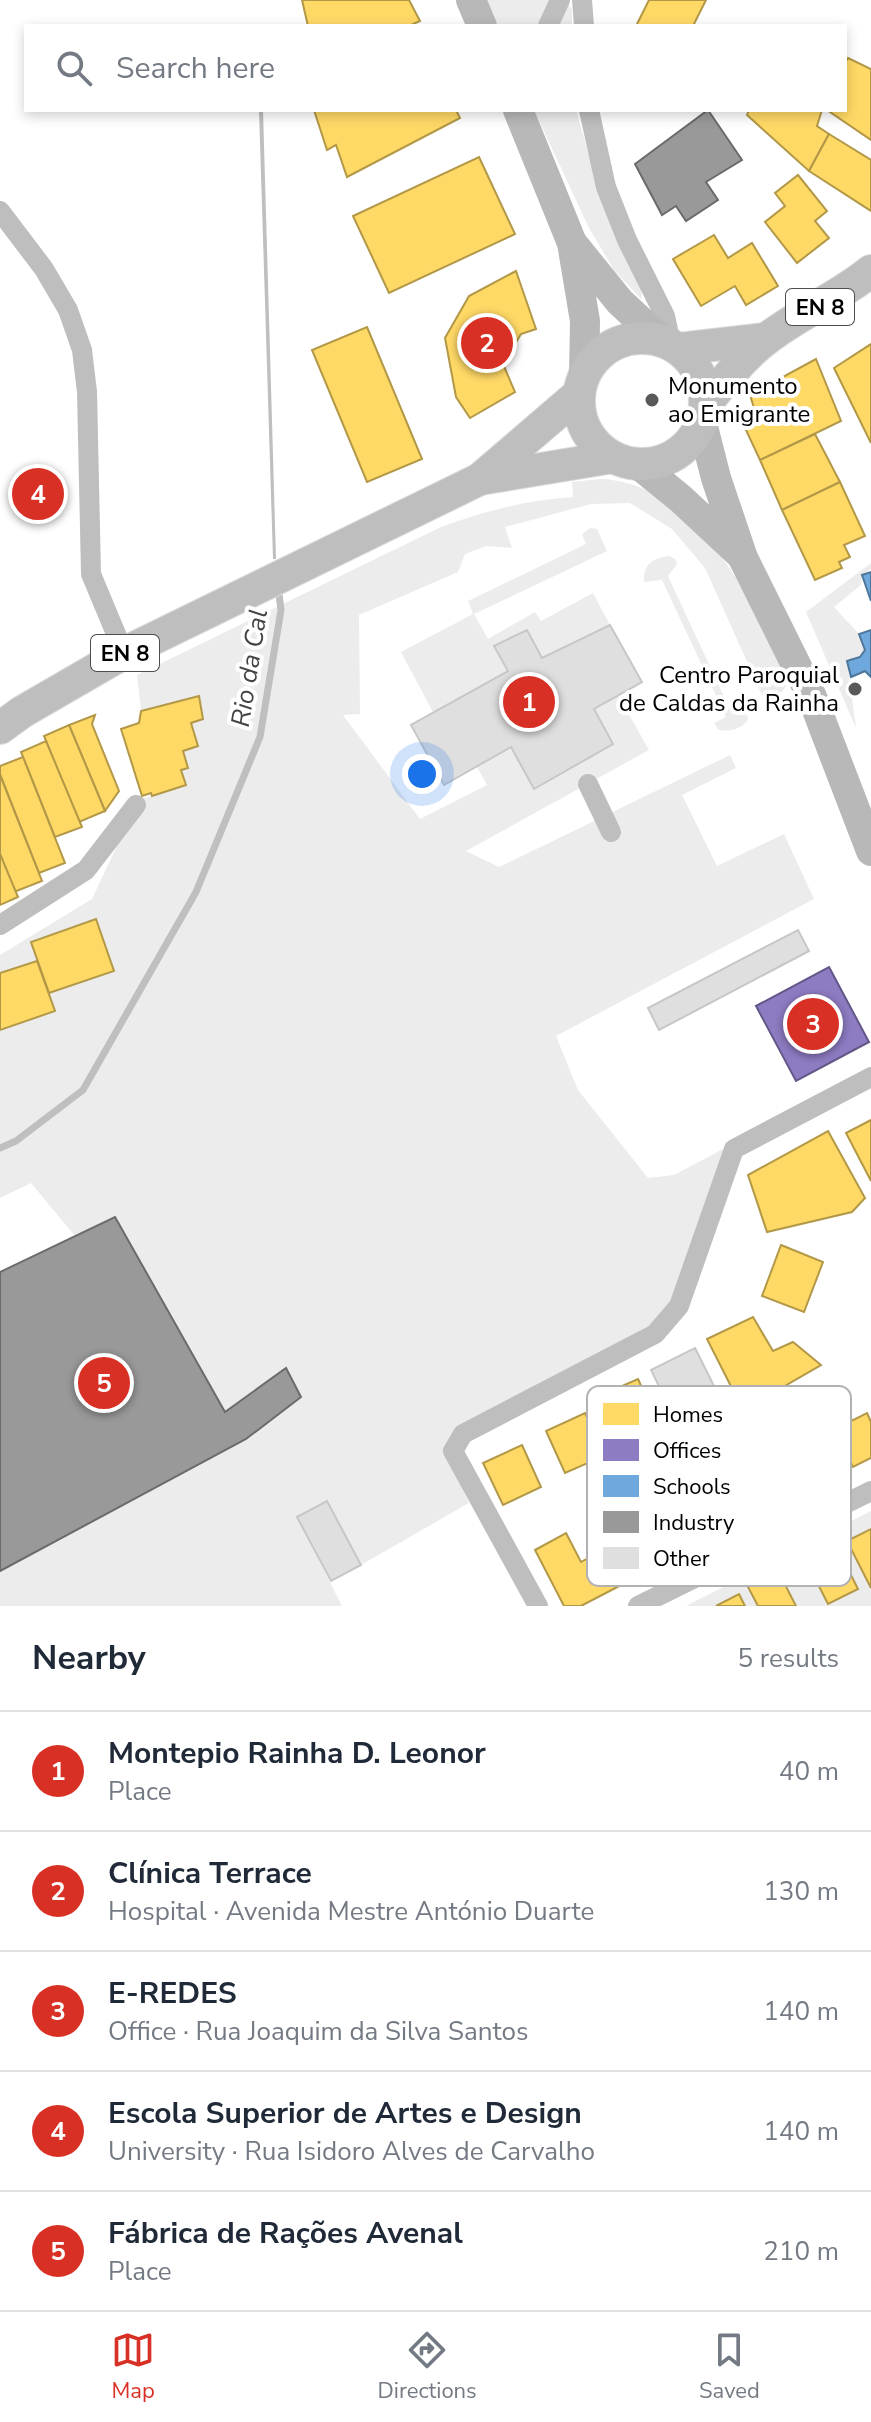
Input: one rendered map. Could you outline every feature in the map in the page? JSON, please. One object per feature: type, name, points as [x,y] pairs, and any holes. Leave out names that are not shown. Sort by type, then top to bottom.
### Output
[{"type":"main road","points":[[471,0],[481,24]]},
{"type":"main road","points":[[519,112],[572,243],[585,321],[580,412],[585,429],[595,444],[681,499],[743,558]]},
{"type":"main road","points":[[572,243],[620,302],[691,360],[700,373],[716,478],[743,558],[812,697],[871,851]]},
{"type":"main road","name":"EN 8","points":[[766,339],[840,295],[871,271]]},
{"type":"main road","points":[[480,479],[582,385],[594,360],[608,347],[643,337],[670,344],[766,339]]},
{"type":"main road","points":[[480,479],[625,461],[658,463],[677,455],[692,441],[704,414],[731,372],[766,339]]},
{"type":"main road","name":"EN 8","points":[[0,728],[124,653],[480,479]]},
{"type":"street","points":[[549,24],[560,0]]},
{"type":"street","points":[[582,0],[584,24]]},
{"type":"street","points":[[531,112],[531,142]]},
{"type":"street","points":[[589,112],[606,187],[627,240],[665,316],[670,344]]},
{"type":"street","points":[[0,211],[44,269],[68,310],[82,350],[87,392],[91,574],[124,653]]},
{"type":"street","points":[[588,784],[611,832]]},
{"type":"street","points":[[0,925],[86,870],[136,805]]},
{"type":"street","points":[[538,1606],[453,1451],[463,1434],[655,1334],[679,1306],[734,1149],[871,1077]]},
{"type":"street","points":[[851,1501],[871,1491]]},
{"type":"street","points":[[638,1606],[679,1586]]},
{"type":"shaded area","points":[[487,0],[564,0],[572,9],[572,24],[497,24]]},
{"type":"shaded area","points":[[259,112],[263,112],[276,559],[273,559]]},
{"type":"shaded area","points":[[535,112],[577,112],[599,190],[641,287],[642,300],[614,270],[589,228]]},
{"type":"shaded area","points":[[600,479],[635,485],[666,501],[694,524],[719,553],[759,619],[788,683],[775,702],[762,695],[705,568],[672,529],[630,503],[591,504],[505,527],[512,548],[486,546],[465,554],[458,572],[359,615],[360,714],[343,715],[420,819],[487,785],[477,767],[511,747],[534,788],[613,745],[594,709],[618,695],[649,750],[466,851],[499,867],[730,755],[736,768],[682,795],[717,866],[784,834],[814,899],[556,1036],[578,1090],[648,1178],[674,1175],[725,1148],[672,1305],[649,1327],[445,1452],[469,1503],[361,1565],[328,1501],[297,1517],[342,1606],[0,1606],[0,1571],[301,1397],[286,1369],[225,1412],[115,1217],[75,1236],[31,1183],[0,1198],[0,955],[92,899],[136,805],[135,801],[185,785],[181,770],[183,751],[198,746],[191,723],[203,719],[199,696],[141,711],[137,675],[441,527],[506,507],[573,497],[572,482]]},
{"type":"shaded area","points":[[590,528],[597,529],[607,551],[474,614],[488,639],[535,612],[541,621],[593,593],[610,625],[542,658],[526,630],[495,646],[508,671],[433,712],[401,652],[473,614],[468,601],[586,544],[582,534]]},
{"type":"shaded area","points":[[670,556],[677,564],[668,576],[732,714],[746,707],[748,720],[735,729],[719,730],[714,723],[726,717],[662,580],[644,582],[650,563]]},
{"type":"shaded area","points":[[871,563],[871,569],[862,575],[861,585],[834,607],[859,634],[865,650],[860,657],[847,661],[856,728],[806,612]]},
{"type":"shaded area","points":[[871,1511],[871,1529],[851,1539],[851,1521]]},
{"type":"shaded area","points":[[851,1549],[871,1588],[871,1606],[796,1606],[786,1586],[819,1586],[828,1604],[858,1589],[851,1576]]},
{"type":"shaded area","points":[[725,1586],[750,1586],[758,1606],[745,1606],[738,1594],[716,1606],[686,1606]]},
{"type":"building: Homes","points":[[302,0],[409,0],[420,21],[413,24],[308,24]]},
{"type":"building: Homes","points":[[649,0],[706,0],[694,24],[637,24]]},
{"type":"building: Homes","points":[[847,60],[871,69],[871,140],[830,112],[847,112]]},
{"type":"building: Homes","points":[[315,112],[457,112],[460,118],[347,177],[336,145],[327,150]]},
{"type":"building: Homes","points":[[748,112],[821,112],[817,126],[829,134],[809,171],[747,115]]},
{"type":"building: Homes","points":[[829,134],[871,160],[871,211],[809,171]]},
{"type":"building: Homes","points":[[479,157],[515,234],[389,293],[353,216]]},
{"type":"building: Homes","points":[[798,175],[827,211],[815,221],[829,238],[797,263],[765,222],[785,206],[775,193]]},
{"type":"building: Homes","points":[[714,235],[728,258],[752,243],[778,286],[746,305],[735,286],[701,306],[673,259]]},
{"type":"building: Homes","points":[[516,271],[536,329],[521,334],[503,364],[515,392],[470,418],[456,397],[445,338],[469,296]]},
{"type":"building: Homes","points":[[367,327],[422,459],[367,482],[312,350]]},
{"type":"building: Homes","points":[[871,344],[871,443],[834,368]]},
{"type":"building: Homes","points":[[816,359],[841,421],[760,460],[745,428],[758,421],[750,395]]},
{"type":"building: Homes","points":[[815,434],[840,482],[782,510],[760,460]]},
{"type":"building: Homes","points":[[840,482],[865,536],[844,545],[850,557],[839,562],[842,568],[815,580],[782,510]]},
{"type":"building: Homes","points":[[199,696],[203,719],[191,723],[198,746],[183,751],[188,768],[181,770],[186,785],[152,796],[151,793],[142,796],[121,729],[139,723],[141,711]]},
{"type":"building: Homes","points":[[95,715],[92,724],[119,791],[105,811],[69,725]]},
{"type":"building: Homes","points":[[69,725],[105,811],[79,822],[44,736]]},
{"type":"building: Homes","points":[[46,741],[82,827],[55,837],[21,752]]},
{"type":"building: Homes","points":[[23,757],[65,863],[39,873],[0,774],[0,766]]},
{"type":"building: Homes","points":[[0,775],[42,881],[14,892],[0,854]]},
{"type":"building: Homes","points":[[0,854],[18,897],[0,905]]},
{"type":"building: Homes","points":[[96,919],[114,971],[49,993],[31,942]]},
{"type":"building: Homes","points":[[37,961],[55,1011],[0,1030],[0,973]]},
{"type":"building: Homes","points":[[871,1120],[871,1181],[846,1133]]},
{"type":"building: Homes","points":[[828,1131],[865,1198],[852,1212],[767,1232],[748,1175]]},
{"type":"building: Homes","points":[[781,1245],[823,1262],[804,1312],[762,1296]]},
{"type":"building: Homes","points":[[753,1317],[773,1351],[793,1342],[821,1365],[785,1386],[731,1386],[707,1339]]},
{"type":"building: Homes","points":[[638,1379],[641,1386],[622,1386]]},
{"type":"building: Homes","points":[[585,1413],[587,1463],[565,1473],[546,1431]]},
{"type":"building: Homes","points":[[867,1413],[871,1422],[871,1458],[853,1467],[851,1463],[851,1421]]},
{"type":"building: Homes","points":[[522,1445],[541,1487],[503,1505],[483,1463]]},
{"type":"building: Homes","points":[[871,1529],[871,1588],[851,1549],[851,1539]]},
{"type":"building: Homes","points":[[566,1533],[581,1562],[587,1559],[587,1586],[619,1586],[581,1606],[564,1606],[535,1550]]},
{"type":"building: Homes","points":[[851,1575],[858,1589],[828,1604],[819,1586],[851,1586]]},
{"type":"building: Homes","points":[[786,1586],[796,1606],[758,1606],[748,1587]]},
{"type":"building: Homes","points":[[739,1594],[745,1606],[716,1606]]},
{"type":"building: Offices","points":[[829,967],[869,1042],[796,1081],[756,1006]]},
{"type":"building: Schools","points":[[871,572],[871,601],[862,575]]},
{"type":"building: Schools","points":[[871,630],[871,677],[865,671],[851,677],[847,661],[860,657],[865,650],[859,634]]},
{"type":"building: Industry","points":[[705,112],[709,112],[742,160],[706,182],[718,200],[686,221],[676,206],[662,215],[635,164]]},
{"type":"building: Industry","points":[[115,1217],[225,1412],[286,1368],[301,1397],[246,1439],[0,1571],[0,1272]]},
{"type":"building: Other","points":[[610,625],[642,682],[594,709],[613,744],[534,789],[511,747],[444,785],[411,725],[508,671],[494,646],[527,630],[542,658]]},
{"type":"building: Other","points":[[798,930],[809,951],[659,1030],[648,1008]]},
{"type":"building: Other","points":[[695,1348],[714,1386],[659,1386],[651,1370]]},
{"type":"building: Other","points":[[327,1501],[361,1565],[331,1581],[297,1517]]},
{"type":"waterway","name":"Rio da Cal","points":[[0,1148],[16,1141],[83,1090],[196,892],[260,737],[281,610],[278,586]]},
{"type":"place","name":"Clínica Terrace","points":[[487,343]]},
{"type":"place","name":"Monumento ao Emigrante","points":[[652,400]]},
{"type":"place","name":"Escola Superior de Artes e Design","points":[[38,494]]},
{"type":"place","name":"Centro Paroquial de Caldas da Rainha","points":[[855,689]]},
{"type":"place","name":"Montepio Rainha D. Leonor","points":[[529,702]]},
{"type":"place","name":"E-REDES","points":[[813,1024]]},
{"type":"place","name":"Fábrica de Rações Avenal","points":[[104,1383]]}]
